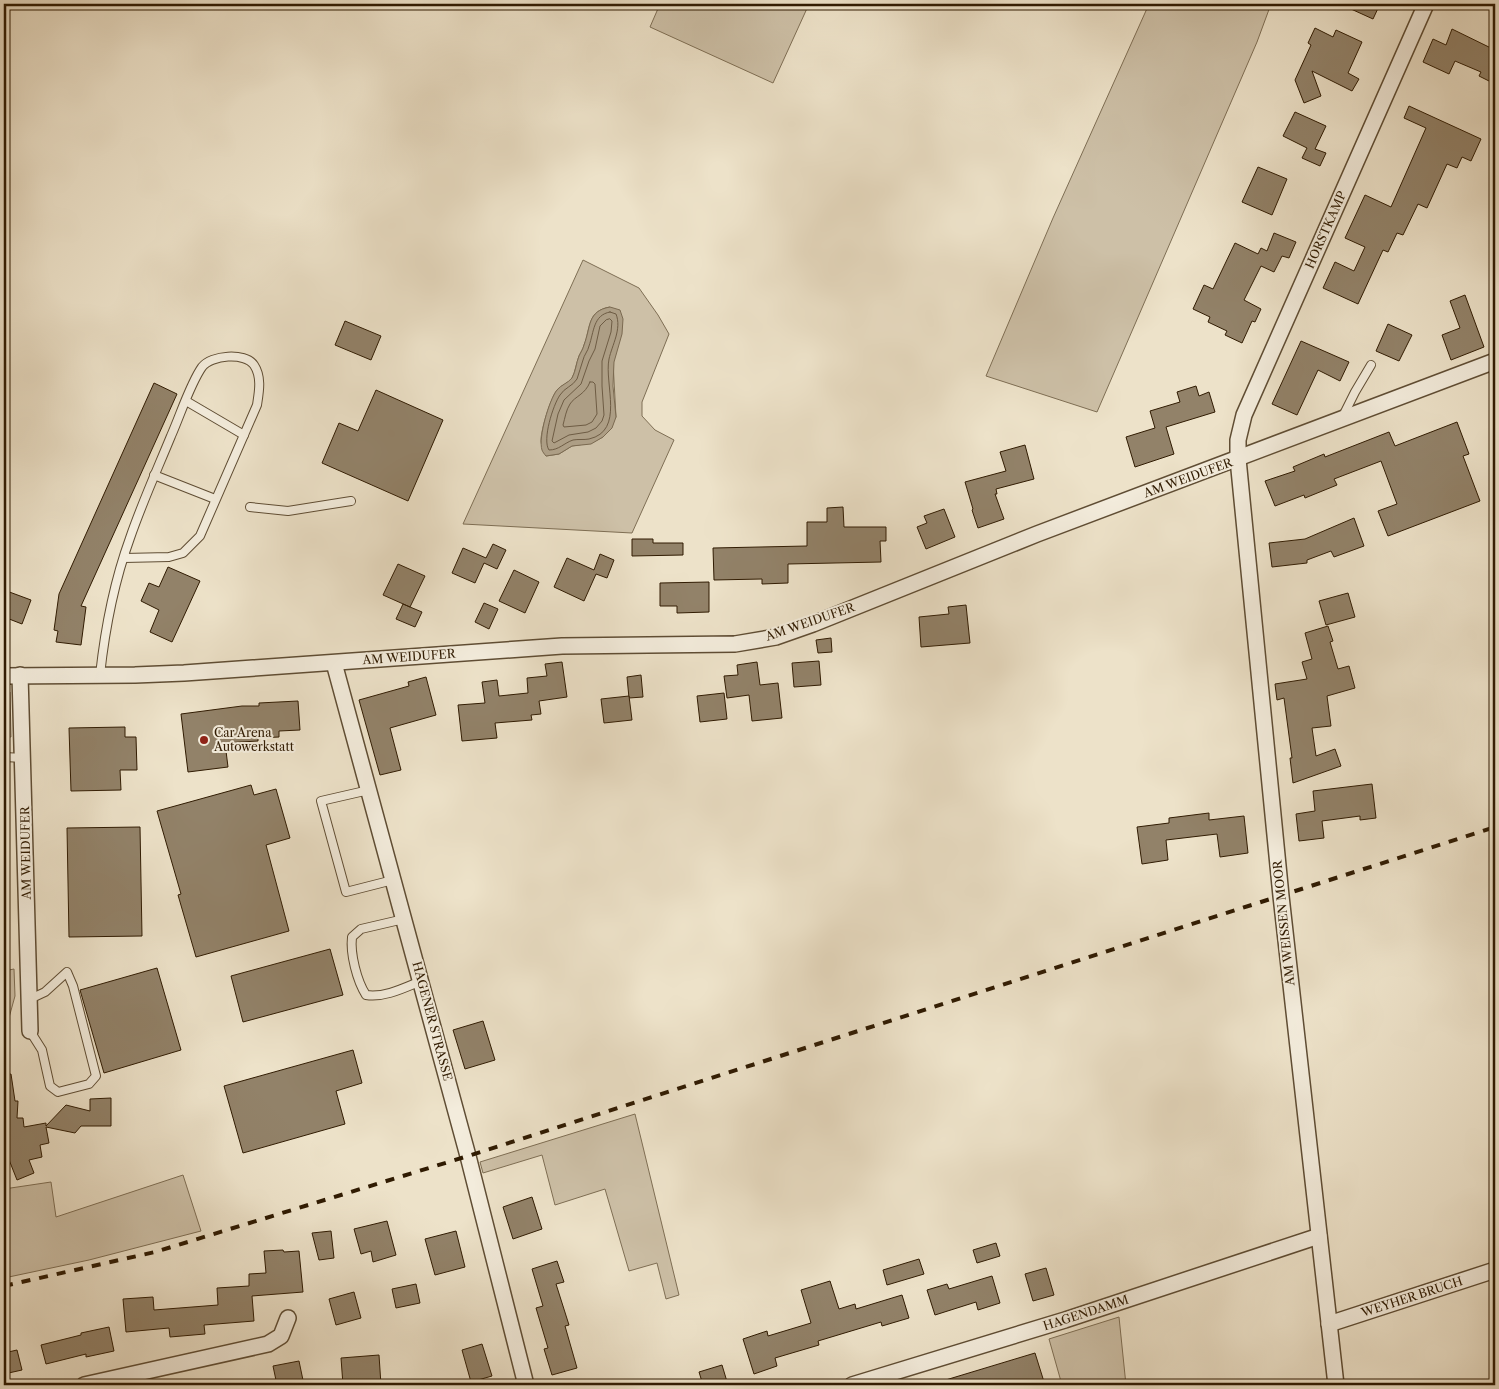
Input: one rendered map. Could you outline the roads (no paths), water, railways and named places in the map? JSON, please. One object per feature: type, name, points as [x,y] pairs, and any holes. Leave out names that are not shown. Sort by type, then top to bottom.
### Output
[{"type":"street","name":"HORSTKAMP","points":[[1238,459],[1238,440],[1244,415],[1426,4]]},
{"type":"street","name":"AM WEIDUFER","points":[[4,676],[184,673],[562,646],[735,644],[776,637],[1037,534],[1495,361]]},
{"type":"street","name":"AM WEISSEN MOOR","points":[[1238,459],[1281,896],[1336,1385]]},
{"type":"street","name":"HAGENER STRASSE","points":[[334,663],[472,1171],[522,1383]]},
{"type":"street","name":"AM WEIDUFER","points":[[20,675],[24,758],[30,1031]]},
{"type":"street","name":"HAGENDAMM","points":[[852,1385],[1065,1320],[1319,1236]]},
{"type":"street","name":"WEYHER BRUCH","points":[[1329,1324],[1495,1270]]},
{"type":"street","points":[[84,1385],[268,1344],[281,1336],[288,1318]]},
{"type":"lane","points":[[100,675],[112,602],[129,539],[186,401],[203,366],[208,361],[221,356],[240,357],[252,362],[257,371],[260,387],[257,405],[200,536],[183,553],[169,557],[124,558]]},
{"type":"lane","points":[[1342,420],[1355,392],[1371,365]]},
{"type":"lane","points":[[186,401],[244,435]]},
{"type":"lane","points":[[154,475],[215,499]]},
{"type":"lane","points":[[250,507],[288,511],[351,501]]},
{"type":"lane","points":[[4,757],[24,758]]},
{"type":"lane","points":[[369,790],[321,801],[346,892],[393,880]]},
{"type":"lane","points":[[404,919],[361,929],[352,937],[351,947],[361,986],[366,995],[374,996],[395,991],[421,981]]},
{"type":"lane","points":[[30,999],[44,992],[67,972],[73,986],[96,1076],[89,1084],[58,1092],[50,1086],[42,1050],[30,1031]]},
{"type":"water","points":[[610,307],[620,310],[623,319],[622,334],[614,362],[613,386],[616,417],[612,428],[603,437],[591,444],[572,446],[559,454],[546,456],[541,444],[545,419],[554,395],[560,387],[572,378],[594,316],[597,312]]},
{"type":"railway","points":[[4,1286],[155,1252],[468,1156],[1495,827]]},
{"type":"place","name":"Car Arena Autowerkstatt","points":[[204,740]]}]
